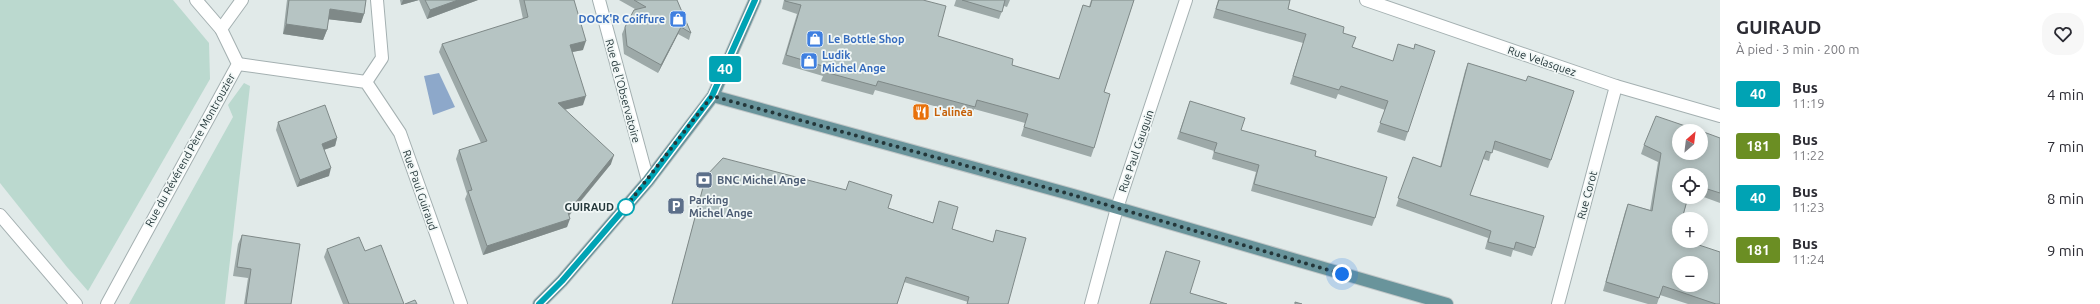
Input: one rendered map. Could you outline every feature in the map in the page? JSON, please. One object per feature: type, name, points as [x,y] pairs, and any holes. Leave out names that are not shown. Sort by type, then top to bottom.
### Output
[{"type":"main road","points":[[539,304],[562,281],[648,181],[712,96],[755,0]]},
{"type":"main road","points":[[712,96],[1117,208],[1446,304]]},
{"type":"street","name":"Rue du Révérend Père Montrouzier","points":[[107,304],[238,64],[221,29],[196,0]]},
{"type":"street","points":[[221,29],[242,0]]},
{"type":"street","points":[[238,64],[366,82],[382,58],[377,0]]},
{"type":"street","name":"Rue de l'Observatoire","points":[[599,0],[648,181]]},
{"type":"street","name":"Rue Paul Gauguin","points":[[1091,304],[1117,208],[1186,0]]},
{"type":"street","name":"Rue Velasquez","points":[[1366,0],[1616,86],[1720,116]]},
{"type":"street","name":"Rue Paul Guiraud","points":[[366,82],[400,133],[461,304]]},
{"type":"street","name":"Rue Corot","points":[[1558,304],[1616,86]]},
{"type":"street","points":[[0,215],[76,304]]},
{"type":"green space","points":[[0,0],[173,0],[209,43],[210,79],[88,291],[0,183]]},
{"type":"green space","points":[[244,83],[250,86],[225,304],[129,304],[233,117],[228,105]]},
{"type":"water","points":[[439,73],[455,107],[433,115],[424,76]]},
{"type":"building","points":[[289,0],[366,0],[364,14],[330,9],[327,30],[286,24]]},
{"type":"building","points":[[425,0],[458,0],[430,10]]},
{"type":"building","points":[[524,0],[574,0],[586,41],[570,45],[586,96],[558,103],[614,155],[571,208],[567,209],[570,219],[487,246],[468,191],[472,190],[459,150],[487,141],[442,44],[528,17]]},
{"type":"building","points":[[634,0],[677,0],[691,33],[681,27],[661,65],[627,46],[625,27],[634,10],[646,7]]},
{"type":"building","points":[[785,0],[923,0],[946,6],[938,36],[1013,59],[1012,65],[1059,79],[1083,5],[1090,7],[1092,0],[1134,0],[1104,92],[1110,94],[1094,148],[1024,127],[1028,114],[977,100],[975,107],[878,81],[876,86],[825,72],[826,67],[786,55],[801,5]]},
{"type":"building","points":[[962,0],[1005,0],[1002,12]]},
{"type":"building","points":[[1219,0],[1290,0],[1288,9],[1344,27],[1343,33],[1356,37],[1352,47],[1393,61],[1398,44],[1414,49],[1415,44],[1435,51],[1408,132],[1380,123],[1388,101],[1341,86],[1339,90],[1293,76],[1306,34],[1216,9]]},
{"type":"building","points":[[1468,63],[1526,81],[1528,76],[1574,91],[1551,160],[1495,141],[1492,153],[1486,151],[1470,195],[1544,216],[1535,248],[1516,242],[1514,249],[1488,242],[1491,231],[1398,198],[1413,157],[1441,167]]},
{"type":"building","points":[[1190,101],[1245,118],[1241,130],[1316,151],[1315,156],[1387,177],[1375,218],[1254,184],[1259,165],[1214,152],[1217,143],[1180,132]]},
{"type":"building","points":[[325,105],[337,138],[322,144],[331,168],[300,180],[278,122]]},
{"type":"building","points":[[1656,116],[1679,124],[1672,124],[1672,160],[1708,160],[1708,134],[1720,138],[1720,193],[1708,189],[1708,168],[1672,168],[1672,204],[1686,204],[1684,212],[1672,212],[1672,248],[1708,248],[1720,252],[1720,304],[1681,292],[1708,292],[1708,256],[1672,256],[1672,289],[1663,286],[1659,298],[1606,282],[1628,204],[1652,211],[1661,153],[1644,145]]},
{"type":"building","points":[[723,158],[846,190],[849,181],[892,195],[888,208],[933,223],[939,201],[958,207],[952,229],[993,242],[996,230],[1026,238],[1008,304],[967,304],[969,297],[906,277],[897,304],[672,304],[706,176]]},
{"type":"building","points":[[242,235],[300,244],[291,304],[246,304],[251,269],[237,267]]},
{"type":"building","points":[[359,237],[365,251],[381,245],[404,304],[349,304],[327,249]]},
{"type":"building","points":[[1166,251],[1200,261],[1190,293],[1227,304],[1150,304]]},
{"type":"building","points":[[415,300],[417,304],[405,304]]},
{"type":"bus line","name":"40","points":[[539,304],[562,281],[648,181],[712,96],[755,0]]},
{"type":"place","name":"DOCK'R Coiffure","points":[[678,19]]},
{"type":"place","name":"Le Bottle Shop","points":[[815,39]]},
{"type":"place","name":"Ludik Michel Ange","points":[[809,61]]},
{"type":"place","name":"L'alinéa","points":[[921,112]]},
{"type":"place","name":"BNC Michel Ange","points":[[704,180]]},
{"type":"place","name":"Parking Michel Ange","points":[[676,206]]},
{"type":"place","name":"GUIRAUD","points":[[626,207]]},
{"type":"route","points":[[626,207],[624,209],[648,181],[712,96],[1073,195],[1342,274]]}]
